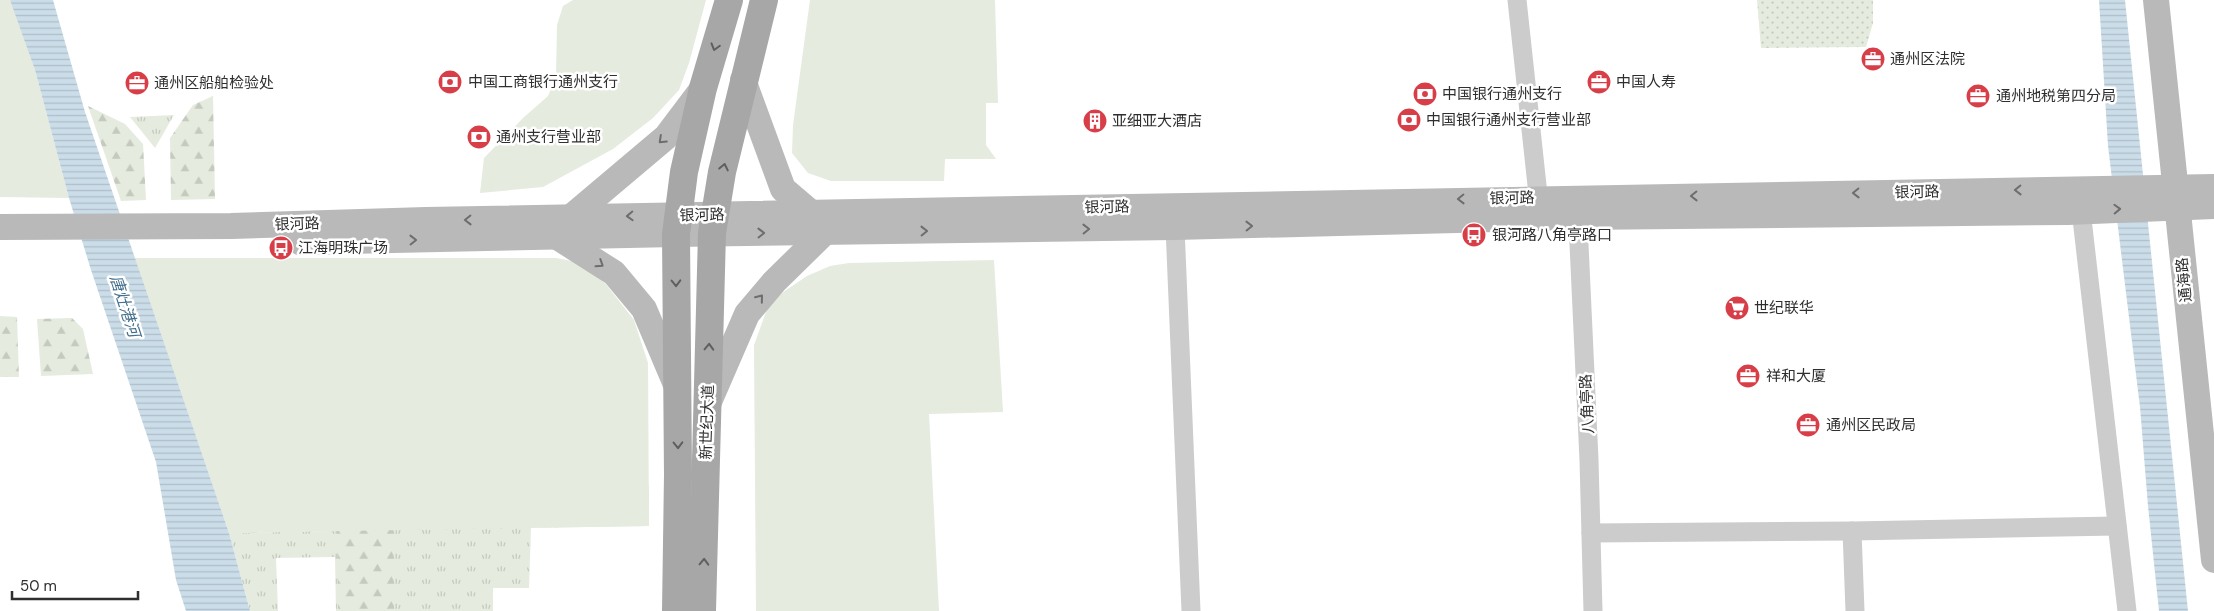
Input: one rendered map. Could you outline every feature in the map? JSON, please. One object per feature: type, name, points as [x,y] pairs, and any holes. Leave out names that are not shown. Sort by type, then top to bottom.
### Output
[{"type":"main road","name":"新世纪大道","points":[[676,611],[677,224],[684,172],[703,88],[729,0]]},
{"type":"main road","name":"新世纪大道","points":[[702,611],[713,224],[743,80],[764,0]]},
{"type":"main road","name":"通海路","points":[[2156,0],[2214,560]]},
{"type":"main road","points":[[708,404],[747,314],[774,282],[818,222],[783,189],[743,80]]},
{"type":"main road","points":[[677,387],[644,310],[614,273],[564,228],[666,138],[703,88]]},
{"type":"main road","name":"银河路","points":[[0,227],[70,234],[135,234],[283,242],[677,224],[1577,207],[2072,204],[2176,198],[2214,187]]},
{"type":"main road","name":"银河路","points":[[2176,198],[2214,206]]},
{"type":"main road","name":"银河路","points":[[818,222],[1175,228],[1540,208]]},
{"type":"main road","name":"银河路","points":[[0,243],[70,234]]},
{"type":"street","points":[[1517,0],[1540,208]]},
{"type":"street","points":[[2072,204],[2127,611]]},
{"type":"street","name":"八角亭路","points":[[1577,207],[1593,611]]},
{"type":"street","points":[[1175,228],[1191,611]]},
{"type":"street","points":[[1591,533],[2117,526]]},
{"type":"street","points":[[1852,531],[1855,611]]},
{"type":"green space","points":[[0,0],[10,0],[13,5],[35,70],[69,198],[0,197]]},
{"type":"green space","points":[[573,0],[706,0],[689,63],[679,90],[653,118],[613,149],[543,187],[480,193],[484,158],[523,118],[548,96],[556,77],[557,25],[563,6]]},
{"type":"green space","points":[[810,0],[995,0],[998,103],[986,103],[986,145],[996,159],[945,159],[944,181],[831,181],[808,173],[792,153],[793,125]]},
{"type":"green space","points":[[1757,0],[1873,0],[1873,23],[1866,47],[1761,48]]},
{"type":"green space","points":[[213,96],[215,199],[171,200],[170,138],[193,105]]},
{"type":"green space","points":[[88,106],[125,124],[143,144],[146,200],[121,201]]},
{"type":"green space","points":[[174,115],[155,148],[130,117]]},
{"type":"green space","points":[[134,258],[556,258],[577,262],[605,283],[634,320],[648,363],[649,526],[229,533]]},
{"type":"green space","points":[[994,260],[1003,412],[929,414],[939,611],[756,611],[754,345],[770,301],[807,276],[830,266],[849,263]]},
{"type":"green space","points":[[0,316],[17,317],[19,377],[0,377]]},
{"type":"green space","points":[[72,318],[83,329],[93,374],[41,376],[37,319]]},
{"type":"green space","points":[[649,486],[649,526],[393,530],[394,611],[338,611],[337,531],[229,533]]},
{"type":"green space","points":[[531,527],[529,588],[493,588],[493,611],[336,611],[335,557],[276,558],[278,611],[250,611],[229,533]]},
{"type":"water","name":"唐灶港河","points":[[10,0],[53,0],[85,112],[229,533],[250,611],[186,611],[176,580],[156,462],[91,270],[69,198],[35,70]]},
{"type":"water","points":[[2099,0],[2125,0],[2188,611],[2159,611],[2140,407],[2108,146]]},
{"type":"place","name":"通州区法院","points":[[1873,59]]},
{"type":"place","name":"中国工商银行通州支行","points":[[450,82]]},
{"type":"place","name":"中国人寿","points":[[1599,82]]},
{"type":"place","name":"通州区船舶检验处","points":[[137,83]]},
{"type":"place","name":"中国银行通州支行","points":[[1425,94]]},
{"type":"place","name":"通州地税第四分局","points":[[1978,96]]},
{"type":"place","name":"中国银行通州支行营业部","points":[[1409,120]]},
{"type":"place","name":"亚细亚大酒店","points":[[1095,121]]},
{"type":"place","name":"通州支行营业部","points":[[479,137]]},
{"type":"place","name":"银河路八角亭路口","points":[[1474,235]]},
{"type":"place","name":"江海明珠广场","points":[[281,248]]},
{"type":"place","name":"世纪联华","points":[[1737,308]]},
{"type":"place","name":"祥和大厦","points":[[1748,376]]},
{"type":"place","name":"通州区民政局","points":[[1808,425]]}]
